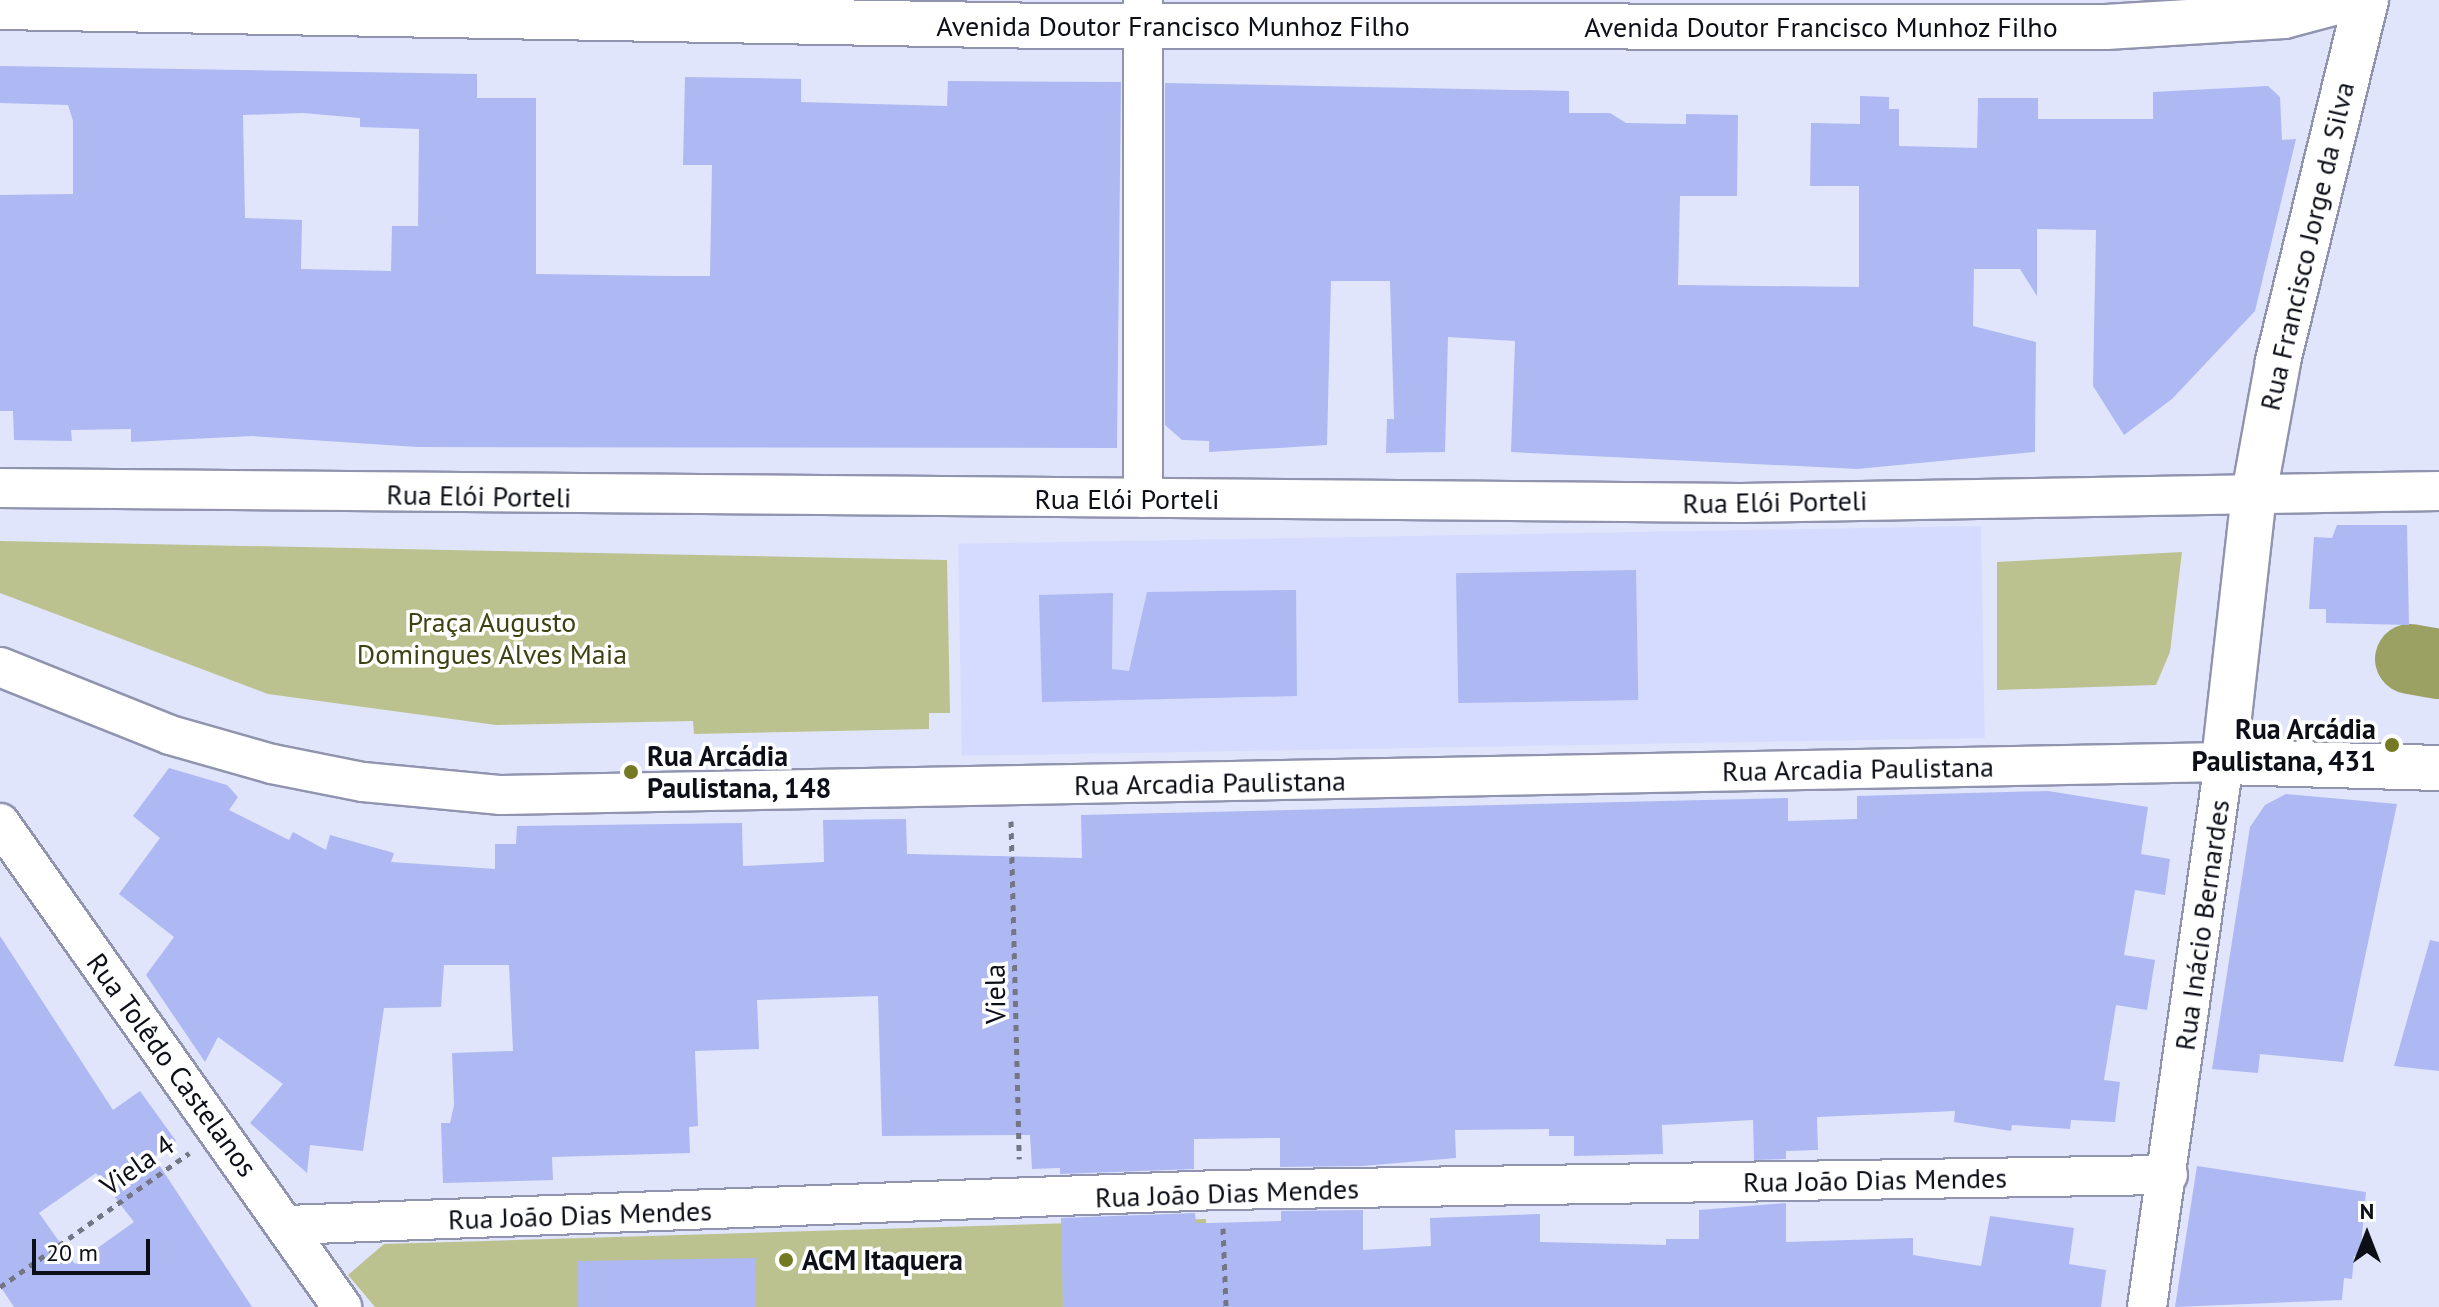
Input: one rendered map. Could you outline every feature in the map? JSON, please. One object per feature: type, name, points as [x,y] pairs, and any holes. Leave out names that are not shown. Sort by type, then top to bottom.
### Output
[{"type":"street","name":"Avenida Doutor Francisco Munhoz Filho","points":[[0,7],[1142,13],[2106,27],[2284,16],[2344,0]]},
{"type":"street","name":"Rua Francisco Jorge da Silva","points":[[2254,494],[2322,161],[2366,0]]},
{"type":"street","points":[[1142,13],[1143,498]]},
{"type":"street","name":"Rua Elói Porteli","points":[[0,488],[1741,503],[2439,491]]},
{"type":"street","name":"Rua Inácio Bernardes","points":[[2147,1307],[2224,762],[2254,494]]},
{"type":"street","name":"Rua Arcadia Paulistana","points":[[0,667],[170,735],[363,782],[501,795],[2224,762],[2439,768]]},
{"type":"street","name":"Rua Tolêdo Castelanos","points":[[0,823],[287,1225],[342,1307]]},
{"type":"street","name":"Rua João Dias Mendes","points":[[287,1225],[1020,1200],[1221,1190],[2168,1175]]},
{"type":"path","name":"Viela","points":[[1010,787],[1020,1200]]},
{"type":"path","name":"Viela 4","points":[[0,1287],[219,1132]]},
{"type":"path","points":[[1221,1190],[1226,1307]]},
{"type":"shaded area","points":[[1981,526],[1985,738],[962,756],[958,544]]},
{"type":"green space","name":"Praça Augusto Domingues Alves Maia","points":[[0,541],[947,560],[950,713],[929,713],[929,729],[694,734],[693,721],[496,725],[268,694],[0,593]]},
{"type":"green space","points":[[2182,552],[2170,652],[2156,685],[1997,690],[1997,562]]},
{"type":"green space","name":"ACM Itaquera","points":[[1206,1219],[1205,1307],[375,1307],[348,1275],[384,1244]]},
{"type":"building","points":[[0,66],[477,74],[477,98],[536,98],[536,274],[710,276],[712,165],[683,165],[685,77],[801,79],[801,102],[947,106],[948,81],[1121,82],[1117,448],[417,447],[252,436],[131,442],[131,429],[71,430],[72,441],[14,440],[13,411],[0,411],[0,195],[73,194],[73,121],[68,105],[0,103]],"holes":[[[303,113],[360,118],[360,127],[419,129],[418,226],[392,226],[391,271],[301,269],[302,220],[245,218],[243,115]]]},
{"type":"building","points":[[1165,83],[1569,91],[1569,113],[1610,113],[1626,123],[1686,124],[1686,114],[1738,115],[1737,196],[1680,196],[1678,285],[1859,287],[1859,186],[1810,186],[1811,123],[1860,124],[1860,96],[1889,97],[1889,109],[1899,109],[1899,146],[1977,148],[1978,98],[2038,98],[2038,119],[2153,119],[2153,92],[2268,86],[2280,97],[2282,140],[2296,139],[2255,311],[2172,399],[2124,435],[2093,386],[2096,230],[2037,229],[2037,296],[2020,269],[1974,269],[1973,326],[2036,342],[2035,452],[1857,469],[1511,452],[1515,341],[1448,337],[1445,452],[1386,453],[1387,419],[1394,419],[1390,281],[1331,281],[1327,445],[1209,452],[1209,441],[1182,440],[1165,425]]},
{"type":"building","points":[[2337,525],[2407,525],[2409,625],[2326,623],[2326,609],[2309,609],[2314,537],[2332,538]]},
{"type":"building","points":[[1636,570],[1638,700],[1458,703],[1456,573]]},
{"type":"building","points":[[1296,590],[1297,696],[1042,702],[1039,595],[1113,593],[1112,669],[1129,671],[1147,592]]},
{"type":"building","points":[[169,768],[227,785],[238,797],[229,810],[289,840],[293,832],[326,850],[330,835],[394,853],[391,862],[495,869],[495,844],[516,844],[517,826],[742,823],[743,866],[824,862],[823,820],[906,819],[907,854],[1082,858],[1081,815],[1788,798],[1788,821],[1857,819],[1857,796],[2048,791],[2148,807],[2141,854],[2170,859],[2165,895],[2135,890],[2124,955],[2155,960],[2147,1010],[2116,1005],[2104,1080],[2120,1082],[2115,1122],[2071,1120],[2070,1129],[2012,1125],[2011,1131],[1954,1122],[1955,1111],[1817,1117],[1818,1150],[1786,1151],[1786,1159],[1754,1160],[1753,1120],[1662,1125],[1663,1154],[1574,1156],[1574,1136],[1549,1136],[1549,1129],[1455,1130],[1456,1158],[1362,1166],[1280,1167],[1280,1138],[1194,1139],[1194,1169],[1060,1174],[1060,1168],[1032,1169],[1030,1135],[882,1136],[878,996],[757,1000],[759,1049],[695,1051],[698,1126],[689,1127],[690,1153],[552,1157],[553,1180],[443,1183],[441,1123],[450,1123],[454,1105],[452,1053],[513,1051],[509,965],[444,965],[441,1007],[384,1008],[363,1151],[310,1145],[307,1173],[250,1123],[283,1084],[218,1037],[205,1062],[146,975],[174,937],[119,894],[160,838],[133,816]]},
{"type":"building","points":[[2286,794],[2397,804],[2343,1062],[2260,1054],[2258,1073],[2212,1069],[2250,827],[2265,805]]},
{"type":"building","points":[[0,936],[113,1110],[140,1091],[176,1141],[154,1157],[252,1307],[14,1307],[0,1286]],"holes":[[[96,1173],[134,1222],[75,1264],[39,1213]]]},
{"type":"building","points":[[2430,940],[2439,942],[2439,1071],[2394,1066]]},
{"type":"building","points":[[2197,1166],[2366,1192],[2360,1257],[2354,1256],[2352,1279],[2344,1278],[2342,1300],[2175,1307]]},
{"type":"building","points":[[1786,1203],[1786,1242],[1913,1238],[1913,1255],[1981,1266],[1990,1216],[2074,1228],[2069,1264],[2106,1270],[2101,1307],[1063,1307],[1061,1218],[1195,1213],[1196,1223],[1211,1223],[1281,1221],[1281,1211],[1363,1210],[1363,1250],[1431,1246],[1430,1218],[1540,1214],[1540,1242],[1666,1245],[1666,1239],[1699,1239],[1699,1210]]},
{"type":"building","points":[[755,1258],[756,1307],[578,1307],[577,1261]]},
{"type":"waterway","points":[[2410,659],[2439,664]]},
{"type":"place","name":"Rua Arcádia Paulistana, 431","points":[[2392,745]]},
{"type":"place","name":"Rua Arcádia Paulistana, 148","points":[[631,772]]},
{"type":"place","name":"ACM Itaquera","points":[[786,1260]]}]
